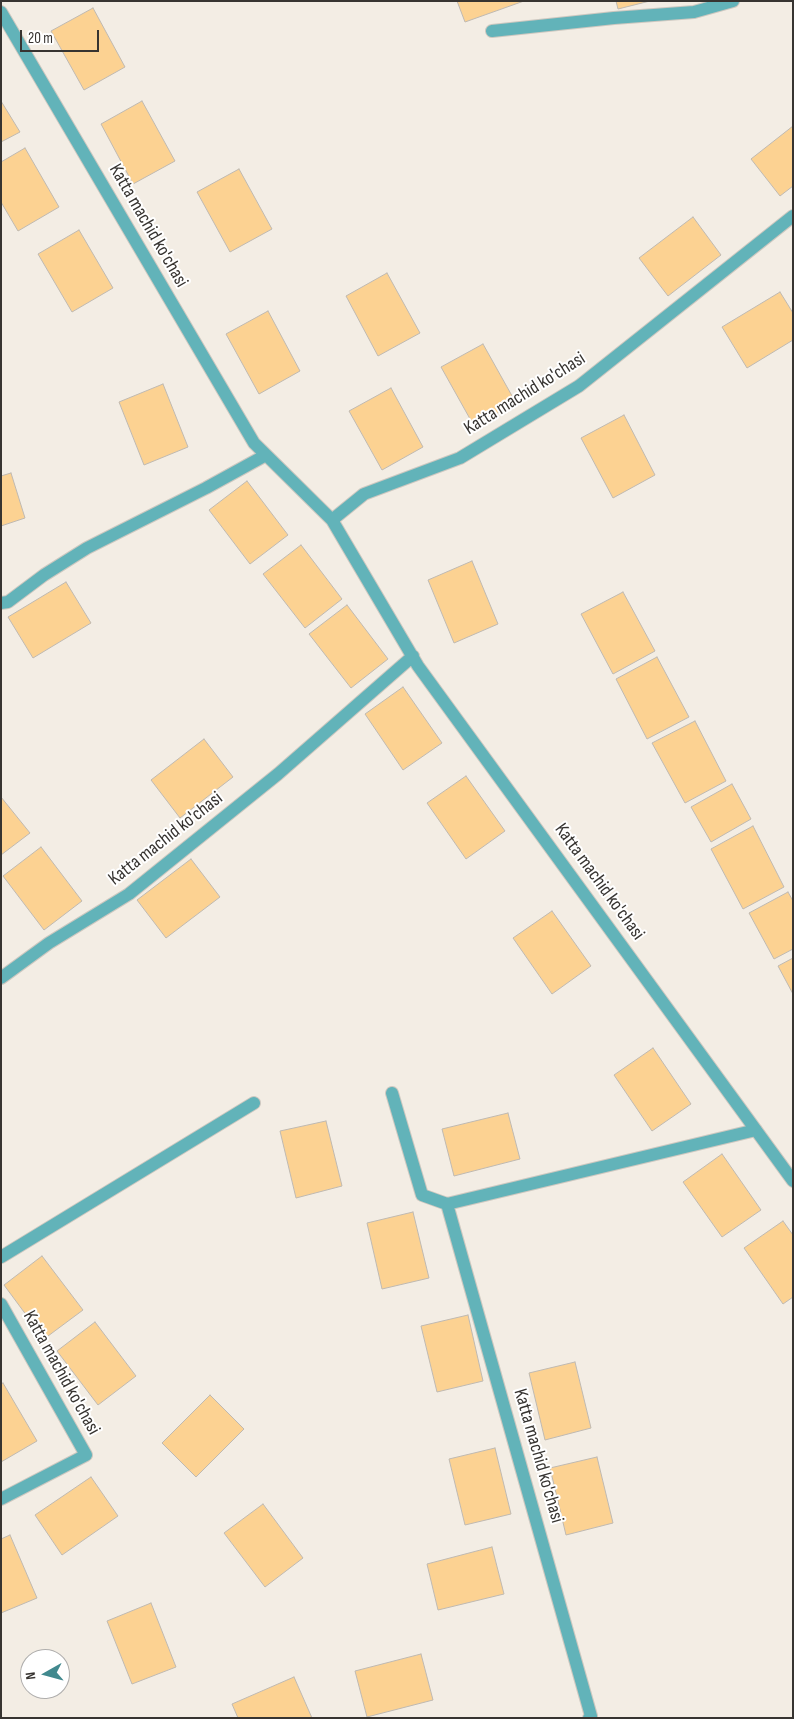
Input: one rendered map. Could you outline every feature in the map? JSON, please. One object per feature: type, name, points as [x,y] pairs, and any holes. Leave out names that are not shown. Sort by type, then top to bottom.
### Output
[{"type":"street","points":[[492,32],[614,18],[694,12],[734,1]]},
{"type":"street","name":"Katta machid ko'chasi","points":[[1,12],[254,443],[332,520],[424,674],[793,1181]]},
{"type":"street","name":"Katta machid ko'chasi","points":[[332,520],[364,494],[460,458],[579,386],[793,216]]},
{"type":"street","points":[[1,603],[8,602],[44,575],[86,548],[206,488],[266,455]]},
{"type":"street","name":"Katta machid ko'chasi","points":[[1,978],[49,943],[130,894],[278,774],[413,656]]},
{"type":"street","points":[[392,1093],[422,1195],[447,1204],[756,1130]]},
{"type":"street","points":[[1,1257],[254,1103]]},
{"type":"street","name":"Katta machid ko'chasi","points":[[447,1204],[589,1706],[591,1716],[589,1718]]},
{"type":"street","name":"Katta machid ko'chasi","points":[[1,1304],[86,1455],[1,1499]]},
{"type":"building","points":[[457,1],[524,1],[465,22]]},
{"type":"building","points":[[616,1],[650,1],[618,9]]},
{"type":"building","points":[[93,8],[125,67],[84,90],[51,31]]},
{"type":"building","points":[[1,101],[20,132],[1,142]]},
{"type":"building","points":[[142,101],[175,161],[133,184],[101,124]]},
{"type":"building","points":[[793,126],[793,186],[780,196],[751,159]]},
{"type":"building","points":[[25,148],[59,207],[18,231],[1,202],[1,162]]},
{"type":"building","points":[[239,169],[272,229],[230,252],[197,192]]},
{"type":"building","points":[[693,217],[721,255],[668,296],[639,258]]},
{"type":"building","points":[[79,230],[113,288],[72,312],[38,254]]},
{"type":"building","points":[[387,273],[420,333],[378,356],[346,296]]},
{"type":"building","points":[[780,292],[793,313],[793,340],[747,368],[722,327]]},
{"type":"building","points":[[268,311],[300,371],[259,394],[226,334]]},
{"type":"building","points":[[483,344],[516,403],[474,426],[441,367]]},
{"type":"building","points":[[163,384],[188,447],[144,465],[119,402]]},
{"type":"building","points":[[391,388],[423,447],[382,470],[349,411]]},
{"type":"building","points":[[624,415],[655,475],[613,498],[581,438]]},
{"type":"building","points":[[11,473],[25,518],[1,526],[1,476]]},
{"type":"building","points":[[247,481],[288,535],[250,564],[209,510]]},
{"type":"building","points":[[301,545],[342,599],[305,628],[263,574]]},
{"type":"building","points":[[472,561],[498,624],[454,643],[428,580]]},
{"type":"building","points":[[66,582],[91,623],[33,658],[8,617]]},
{"type":"building","points":[[623,592],[655,651],[613,674],[581,614]]},
{"type":"building","points":[[347,605],[388,659],[351,688],[309,634]]},
{"type":"building","points":[[657,657],[689,717],[647,739],[616,679]]},
{"type":"building","points":[[403,687],[442,743],[403,770],[365,714]]},
{"type":"building","points":[[695,721],[726,781],[685,803],[652,743]]},
{"type":"building","points":[[204,739],[233,777],[180,818],[151,780]]},
{"type":"building","points":[[466,776],[505,831],[466,859],[427,803]]},
{"type":"building","points":[[732,784],[751,819],[711,842],[691,807]]},
{"type":"building","points":[[1,797],[30,833],[1,855]]},
{"type":"building","points":[[753,826],[784,887],[743,909],[711,849]]},
{"type":"building","points":[[41,847],[82,901],[44,930],[3,876]]},
{"type":"building","points":[[191,859],[220,897],[166,938],[137,900]]},
{"type":"building","points":[[788,892],[793,901],[793,949],[774,959],[749,913]]},
{"type":"building","points":[[552,911],[591,966],[552,994],[513,938]]},
{"type":"building","points":[[793,958],[793,994],[778,966]]},
{"type":"building","points":[[653,1048],[691,1104],[652,1131],[614,1075]]},
{"type":"building","points":[[508,1113],[520,1159],[454,1176],[442,1129]]},
{"type":"building","points":[[326,1121],[342,1186],[296,1198],[280,1131]]},
{"type":"building","points":[[722,1154],[761,1210],[722,1237],[683,1182]]},
{"type":"building","points":[[413,1212],[429,1278],[382,1289],[367,1223]]},
{"type":"building","points":[[783,1221],[793,1235],[793,1297],[783,1304],[744,1248]]},
{"type":"building","points":[[42,1256],[83,1310],[44,1339],[4,1285]]},
{"type":"building","points":[[468,1315],[483,1381],[437,1392],[421,1326]]},
{"type":"building","points":[[95,1322],[136,1376],[98,1405],[57,1351]]},
{"type":"building","points":[[575,1362],[591,1428],[545,1440],[529,1373]]},
{"type":"building","points":[[3,1383],[37,1441],[1,1462],[1,1384]]},
{"type":"building","points":[[210,1395],[244,1429],[196,1477],[162,1443]]},
{"type":"building","points":[[495,1448],[511,1514],[465,1525],[449,1459]]},
{"type":"building","points":[[597,1457],[613,1523],[566,1535],[550,1468]]},
{"type":"building","points":[[91,1477],[118,1516],[62,1555],[35,1515]]},
{"type":"building","points":[[263,1504],[303,1558],[265,1587],[224,1533]]},
{"type":"building","points":[[10,1535],[37,1598],[1,1613],[1,1539]]},
{"type":"building","points":[[492,1547],[504,1594],[438,1610],[427,1564]]},
{"type":"building","points":[[151,1603],[176,1667],[132,1684],[107,1621]]},
{"type":"building","points":[[421,1654],[433,1700],[367,1717],[355,1671]]},
{"type":"building","points":[[294,1677],[312,1718],[238,1718],[232,1704]]}]
